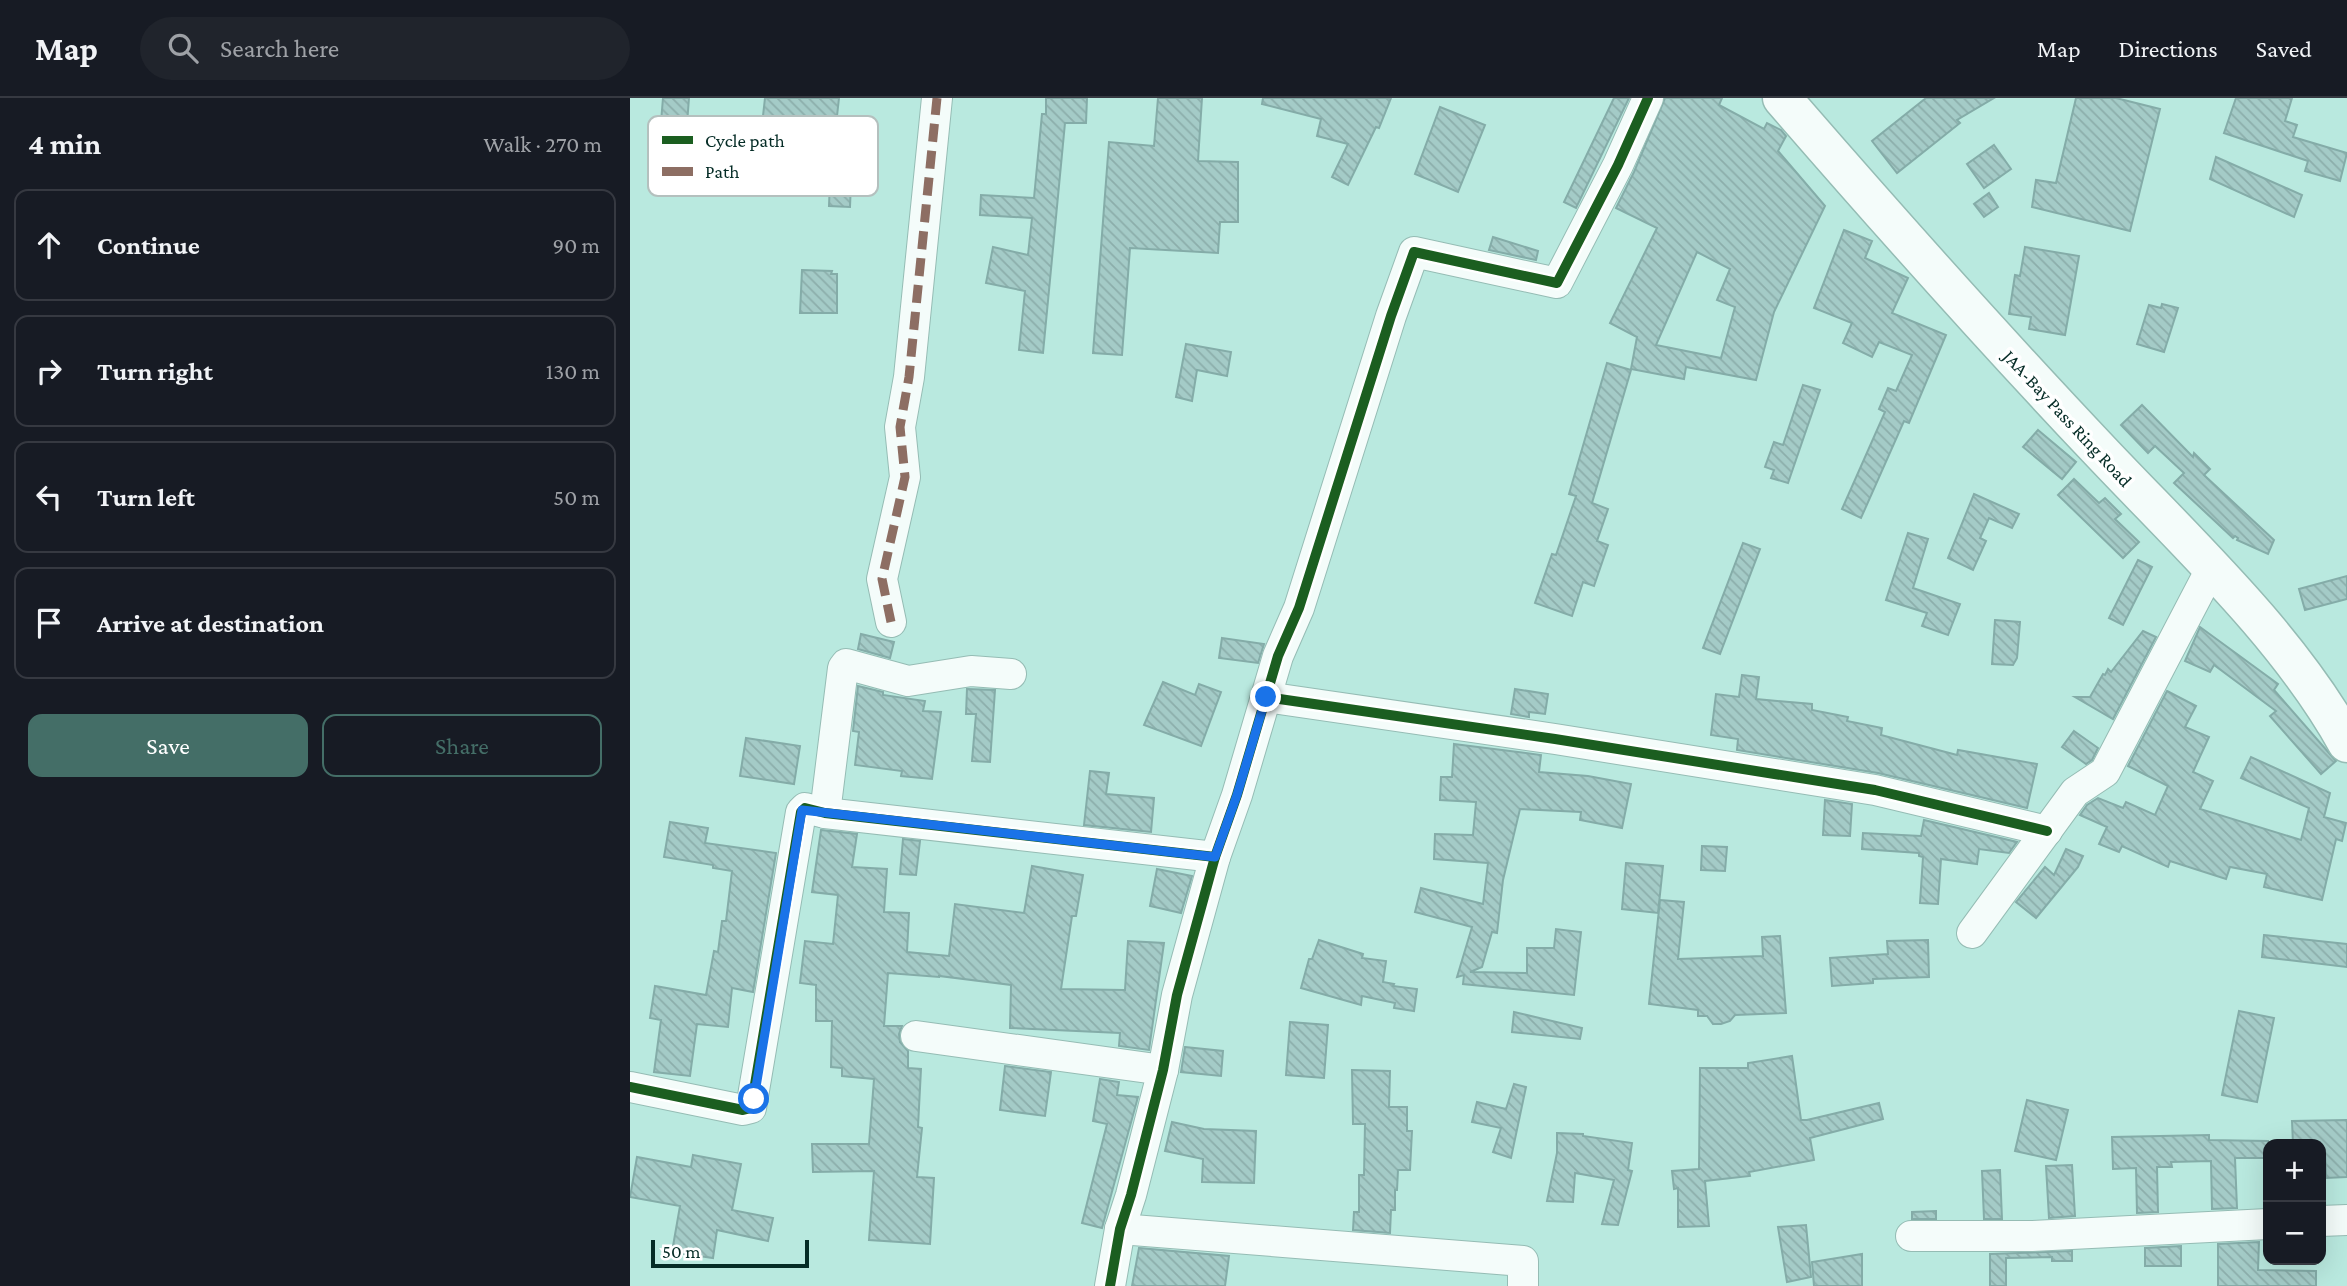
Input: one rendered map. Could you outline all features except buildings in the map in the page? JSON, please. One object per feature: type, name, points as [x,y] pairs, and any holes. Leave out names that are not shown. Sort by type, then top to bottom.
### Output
[{"type":"highway","name":"JAA-Bay Pass Ring Road","points":[[1782,98],[2002,347],[2211,569],[2296,665],[2347,743]]},
{"type":"street","points":[[891,622],[882,579],[905,477],[900,427],[909,377],[937,98]]},
{"type":"street","points":[[1110,1286],[1120,1229],[1163,1070],[1177,995],[1215,857],[1414,252],[1557,284],[1618,165],[1648,98]]},
{"type":"street","points":[[1972,933],[2074,792],[2105,772],[2211,569]]},
{"type":"street","points":[[825,813],[843,668],[846,664],[908,681],[971,671],[1011,674]]},
{"type":"street","points":[[1266,697],[1875,790],[2047,831]]},
{"type":"street","points":[[630,1087],[743,1110],[751,1108],[801,812],[805,808],[825,813],[1215,857]]},
{"type":"street","points":[[916,1036],[1163,1070]]},
{"type":"street","points":[[2326,1221],[2347,1220]]},
{"type":"street","points":[[1911,1236],[2032,1236],[2263,1224]]},
{"type":"street","points":[[1120,1229],[1522,1261],[1523,1286]]},
{"type":"marked path","points":[[891,622],[882,579],[905,477],[900,427],[909,377],[937,98]]},
{"type":"cycle path","points":[[1110,1286],[1120,1229],[1163,1070],[1177,995],[1215,857],[1237,795],[1278,656],[1299,608],[1391,316],[1414,252],[1557,283],[1618,165],[1648,98]]},
{"type":"cycle path","points":[[1266,697],[1555,739],[1875,790],[2047,831]]},
{"type":"cycle path","points":[[630,1087],[743,1110],[751,1108],[801,812],[805,808],[825,813],[1215,857]]},
{"type":"route","points":[[754,1099],[802,810],[805,808],[825,813],[1215,857],[1237,795],[1266,697]]}]
